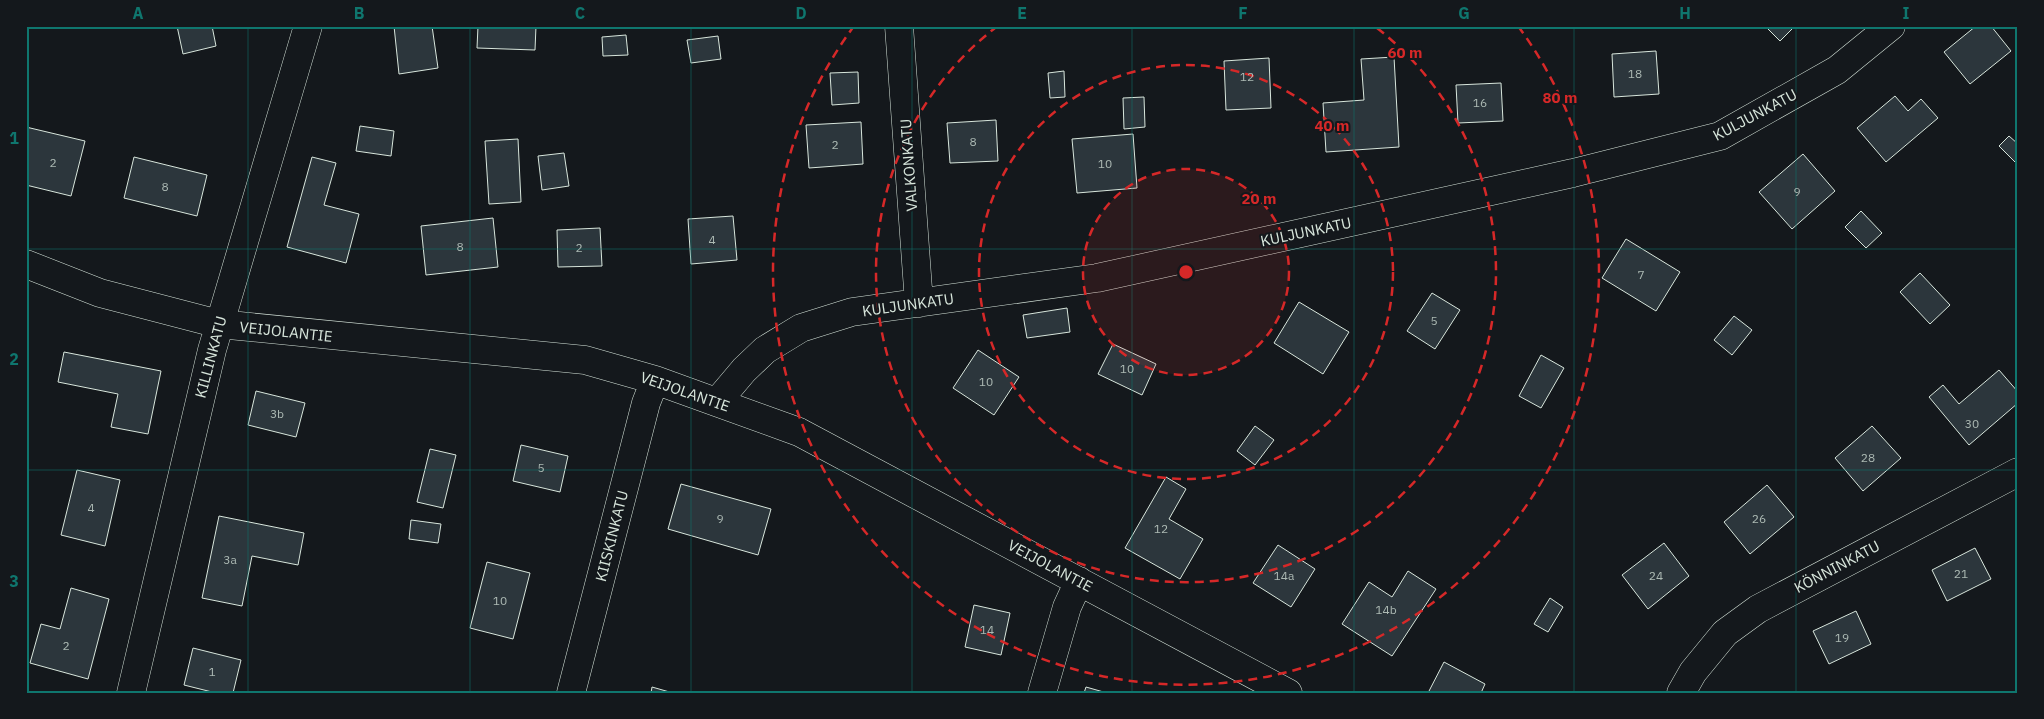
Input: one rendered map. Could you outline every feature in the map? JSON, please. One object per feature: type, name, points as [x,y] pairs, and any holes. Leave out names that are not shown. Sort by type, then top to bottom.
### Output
[{"type":"street","name":"KILLINKATU","points":[[131,693],[219,324],[308,26]]},
{"type":"street","name":"VALKONKATU","points":[[899,26],[919,303]]},
{"type":"street","name":"KULJUNKATU","points":[[717,402],[744,370],[765,350],[801,328],[852,312],[1097,278],[1573,173],[1720,136],[1836,70],[1891,26]]},
{"type":"street","name":"VEIJOLANTIE","points":[[26,264],[100,294],[219,324],[585,360],[655,380],[799,432],[1288,693]]},
{"type":"street","name":"KIISKINKATU","points":[[571,693],[646,403],[655,380]]},
{"type":"street","name":"KÖNNINKATU","points":[[1681,693],[1693,672],[1724,633],[1758,609],[2018,472]]},
{"type":"street","points":[[1042,693],[1067,607],[1079,581]]},
{"type":"building","points":[[177,26],[212,26],[216,46],[183,54]]},
{"type":"building","points":[[394,26],[432,26],[438,68],[399,74]]},
{"type":"building","points":[[478,26],[536,26],[535,50],[477,48]]},
{"type":"building","points":[[1765,26],[1795,26],[1780,41]]},
{"type":"building","points":[[1976,26],[1991,26],[2011,51],[1970,84],[1944,52]]},
{"type":"building","points":[[626,35],[628,55],[603,56],[602,37]]},
{"type":"building","points":[[718,36],[721,59],[691,63],[687,40]]},
{"type":"building","points":[[1656,51],[1659,94],[1614,97],[1612,54]]},
{"type":"building","points":[[1394,57],[1399,147],[1326,152],[1323,103],[1364,100],[1361,59]]},
{"type":"building","points":[[1269,58],[1271,108],[1226,110],[1224,61]]},
{"type":"building","points":[[1064,71],[1065,97],[1050,98],[1048,73]]},
{"type":"building","points":[[858,72],[859,103],[832,105],[830,73]]},
{"type":"building","points":[[1501,83],[1503,121],[1458,123],[1456,85]]},
{"type":"building","points":[[1895,96],[1908,111],[1921,99],[1938,118],[1886,162],[1857,128]]},
{"type":"building","points":[[1144,97],[1145,127],[1124,129],[1123,98]]},
{"type":"building","points":[[996,120],[998,161],[950,163],[947,123]]},
{"type":"building","points":[[861,122],[863,164],[809,168],[806,125]]},
{"type":"building","points":[[360,126],[394,131],[391,156],[356,151]]},
{"type":"building","points":[[26,127],[85,141],[71,196],[26,185]]},
{"type":"building","points":[[1133,134],[1137,188],[1077,193],[1072,139]]},
{"type":"building","points":[[2009,136],[2018,144],[2018,165],[1999,146]]},
{"type":"building","points":[[518,139],[521,202],[489,204],[485,141]]},
{"type":"building","points":[[564,153],[569,186],[542,190],[538,156]]},
{"type":"building","points":[[1803,154],[1835,191],[1792,229],[1759,192]]},
{"type":"building","points":[[134,157],[207,175],[197,216],[124,198]]},
{"type":"building","points":[[312,157],[336,163],[324,205],[359,214],[346,263],[287,247]]},
{"type":"building","points":[[1861,211],[1882,233],[1866,248],[1845,227]]},
{"type":"building","points":[[733,216],[737,260],[691,264],[688,219]]},
{"type":"building","points":[[493,218],[498,267],[426,275],[421,226]]},
{"type":"building","points":[[600,228],[602,266],[558,267],[557,230]]},
{"type":"building","points":[[1626,239],[1680,272],[1656,311],[1602,278]]},
{"type":"building","points":[[1920,273],[1950,305],[1930,324],[1900,292]]},
{"type":"building","points":[[1432,293],[1460,310],[1435,349],[1407,331]]},
{"type":"building","points":[[1299,302],[1349,332],[1323,374],[1274,343]]},
{"type":"building","points":[[1067,308],[1070,332],[1027,338],[1023,315]]},
{"type":"building","points":[[1734,316],[1752,330],[1732,355],[1714,340]]},
{"type":"building","points":[[1113,344],[1156,364],[1142,395],[1098,374]]},
{"type":"building","points":[[978,350],[1019,377],[994,415],[953,388]]},
{"type":"building","points":[[64,352],[161,371],[148,434],[111,427],[118,394],[58,382]]},
{"type":"building","points":[[1541,355],[1564,368],[1541,408],[1519,396]]},
{"type":"building","points":[[1999,370],[2018,392],[2018,403],[1969,445],[1929,397],[1943,385],[1959,404]]},
{"type":"building","points":[[256,391],[305,403],[296,437],[248,425]]},
{"type":"building","points":[[1255,426],[1274,440],[1255,465],[1237,451]]},
{"type":"building","points":[[1872,426],[1901,458],[1863,491],[1835,458]]},
{"type":"building","points":[[521,445],[568,456],[560,492],[513,481]]},
{"type":"building","points":[[430,449],[456,455],[443,508],[417,502]]},
{"type":"building","points":[[77,470],[120,480],[105,546],[61,535]]},
{"type":"building","points":[[1166,477],[1186,489],[1169,519],[1203,539],[1180,579],[1125,548]]},
{"type":"building","points":[[681,484],[771,509],[758,555],[668,529]]},
{"type":"building","points":[[1767,485],[1794,517],[1750,554],[1724,522]]},
{"type":"building","points":[[219,516],[304,533],[298,565],[252,556],[242,606],[202,598]]},
{"type":"building","points":[[411,520],[441,524],[438,543],[409,539]]},
{"type":"building","points":[[1664,543],[1689,576],[1648,609],[1622,575]]},
{"type":"building","points":[[1278,545],[1315,569],[1291,607],[1253,583]]},
{"type":"building","points":[[1975,548],[1991,579],[1947,601],[1932,570]]},
{"type":"building","points":[[487,562],[530,573],[513,639],[470,628]]},
{"type":"building","points":[[1408,571],[1436,589],[1392,656],[1342,624],[1369,582],[1392,597]]},
{"type":"building","points":[[71,588],[109,599],[88,679],[30,663],[41,624],[60,629]]},
{"type":"building","points":[[1550,598],[1563,607],[1548,632],[1534,624]]},
{"type":"building","points":[[974,605],[1010,613],[1001,655],[965,647]]},
{"type":"building","points":[[1856,611],[1871,644],[1829,664],[1813,631]]},
{"type":"building","points":[[193,648],[241,660],[233,693],[216,693],[184,685]]},
{"type":"building","points":[[1444,662],[1485,684],[1481,693],[1428,693]]},
{"type":"building","points":[[652,687],[673,693],[651,693]]},
{"type":"building","points":[[1086,687],[1107,693],[1084,693]]}]
